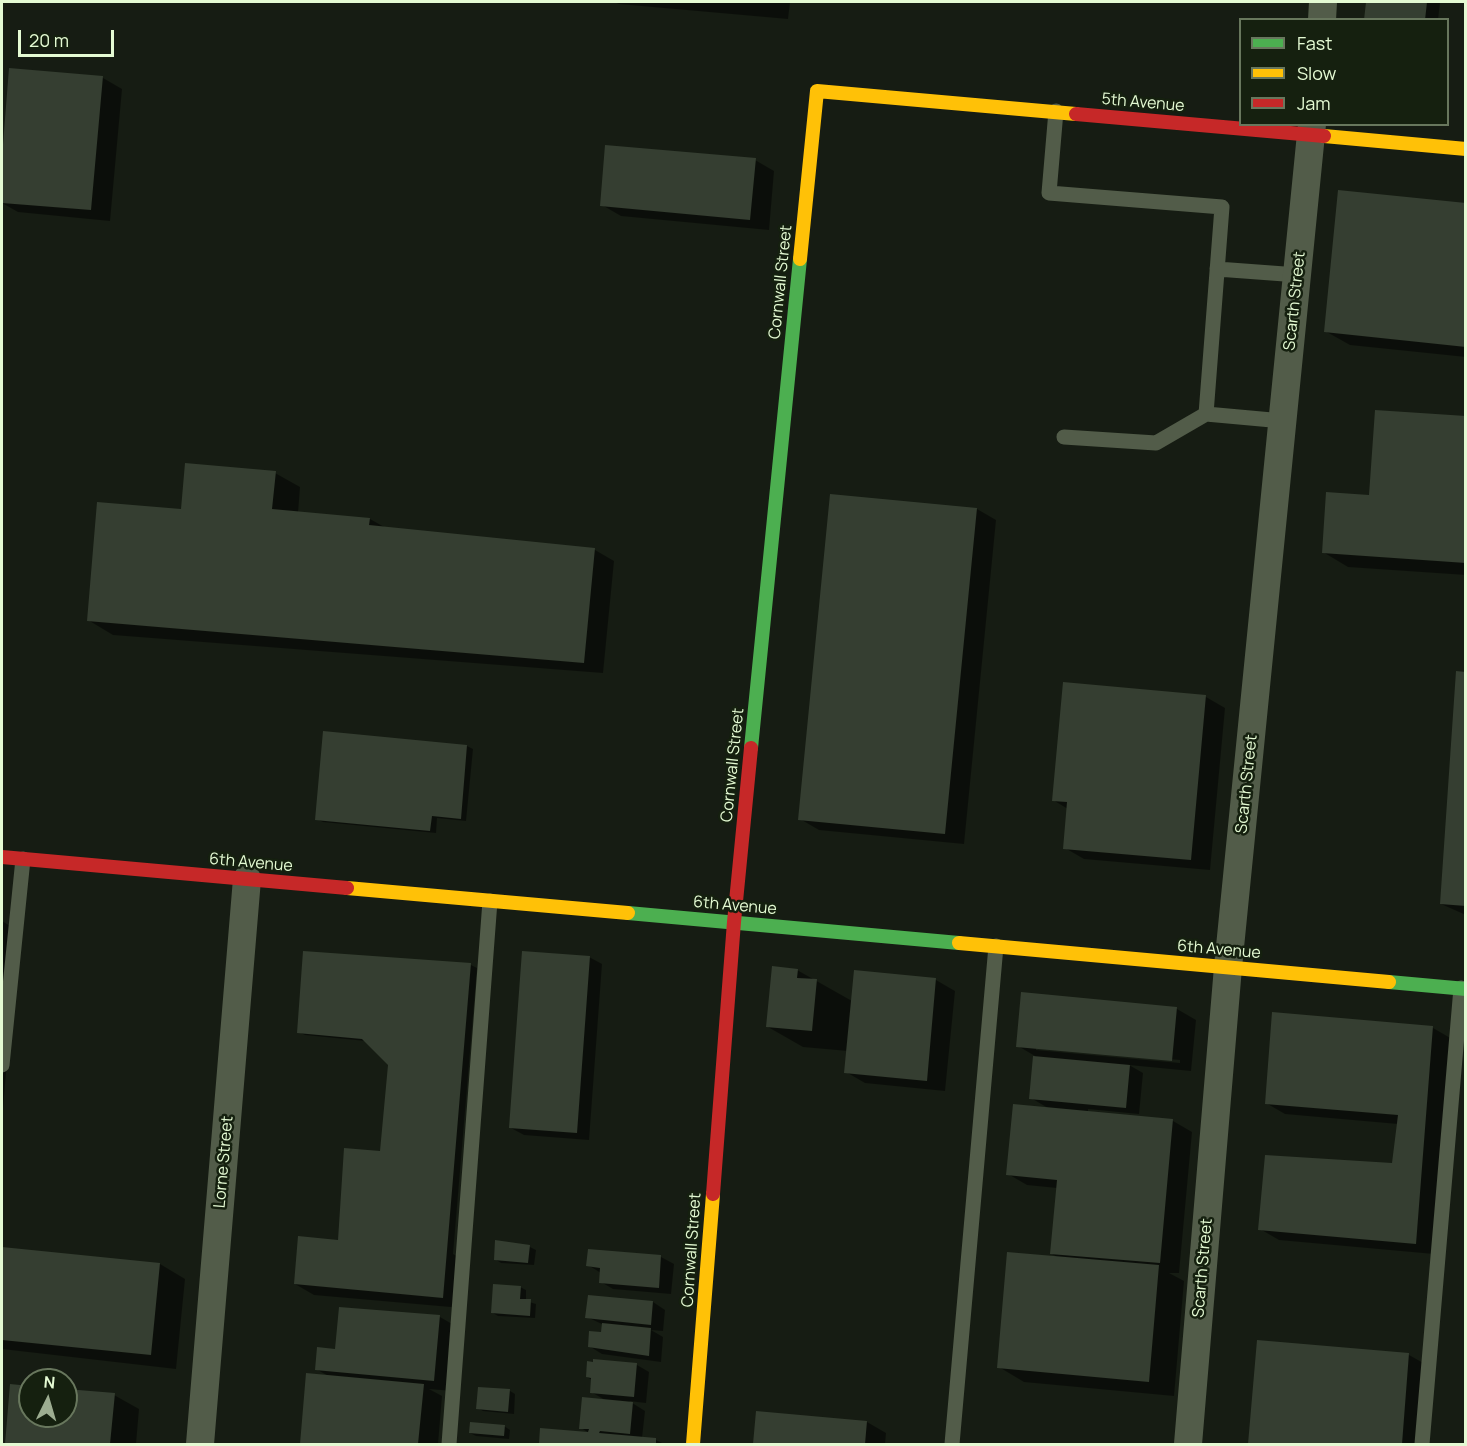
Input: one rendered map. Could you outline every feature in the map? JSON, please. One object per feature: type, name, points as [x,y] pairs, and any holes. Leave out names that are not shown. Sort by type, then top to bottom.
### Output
[{"type":"street","points":[[1322,18],[1323,2]]},
{"type":"street","name":"5th Avenue","points":[[817,91],[1239,124]]},
{"type":"street","name":"Cornwall Street","points":[[693,1444],[734,922],[817,91]]},
{"type":"street","name":"5th Avenue","points":[[1269,126],[1312,129],[1466,149]]},
{"type":"street","name":"Scarth Street","points":[[1188,1444],[1228,967],[1312,129]]},
{"type":"street","name":"6th Avenue","points":[[2,857],[1463,988]]},
{"type":"street","name":"Lorne Street","points":[[201,1444],[247,879]]},
{"type":"lane","points":[[1056,111],[1049,193],[1222,207],[1206,414]]},
{"type":"lane","points":[[1218,269],[1298,275]]},
{"type":"lane","points":[[1064,437],[1156,443],[1206,414],[1283,421]]},
{"type":"lane","points":[[2,1065],[23,859]]},
{"type":"lane","points":[[449,1444],[490,901]]},
{"type":"lane","points":[[952,1444],[996,946]]},
{"type":"lane","points":[[1422,1444],[1463,988]]},
{"type":"building","points":[[1366,2],[1427,2],[1425,18],[1364,18]]},
{"type":"building","points":[[9,68],[103,76],[91,210],[2,203],[2,157]]},
{"type":"building","points":[[605,145],[756,158],[750,220],[600,206]]},
{"type":"building","points":[[1338,190],[1466,203],[1466,347],[1324,332]]},
{"type":"building","points":[[1375,410],[1466,416],[1466,563],[1322,553],[1326,492],[1369,495]]},
{"type":"building","points":[[185,463],[276,471],[272,509],[370,518],[369,525],[595,548],[584,663],[87,621],[97,502],[181,509]]},
{"type":"building","points":[[830,494],[977,508],[945,834],[798,820]]},
{"type":"building","points":[[1456,671],[1466,672],[1466,906],[1440,904]]},
{"type":"building","points":[[1063,682],[1206,695],[1191,860],[1063,849],[1067,802],[1052,801]]},
{"type":"building","points":[[323,731],[467,745],[461,819],[432,816],[430,831],[315,820]]},
{"type":"building","points":[[303,951],[471,963],[443,1298],[294,1284],[298,1236],[338,1240],[344,1148],[380,1151],[388,1065],[362,1039],[297,1033]]},
{"type":"building","points":[[522,951],[590,956],[577,1133],[509,1128]]},
{"type":"building","points":[[772,966],[798,969],[797,978],[817,979],[812,1031],[766,1027]]},
{"type":"building","points":[[854,970],[936,978],[927,1081],[844,1073]]},
{"type":"building","points":[[1021,992],[1177,1007],[1172,1061],[1016,1047]]},
{"type":"building","points":[[1272,1012],[1433,1026],[1416,1244],[1258,1230],[1265,1155],[1392,1163],[1398,1115],[1265,1104]]},
{"type":"building","points":[[1033,1056],[1130,1065],[1126,1108],[1029,1099]]},
{"type":"building","points":[[1013,1104],[1173,1119],[1160,1263],[1050,1254],[1057,1180],[1006,1175]]},
{"type":"building","points":[[495,1240],[530,1245],[528,1263],[494,1260]]},
{"type":"building","points":[[2,1247],[160,1263],[151,1355],[2,1340]]},
{"type":"building","points":[[588,1249],[661,1255],[659,1288],[599,1283],[600,1268],[586,1266]]},
{"type":"building","points":[[1007,1252],[1159,1265],[1149,1382],[997,1368]]},
{"type":"building","points":[[493,1284],[521,1286],[520,1299],[531,1299],[530,1316],[491,1313]]},
{"type":"building","points":[[588,1295],[653,1301],[651,1325],[585,1318]]},
{"type":"building","points":[[339,1307],[440,1315],[434,1381],[315,1370],[317,1347],[335,1349]]},
{"type":"building","points":[[602,1323],[651,1328],[649,1356],[588,1347],[589,1331],[601,1332]]},
{"type":"building","points":[[1257,1340],[1409,1353],[1402,1444],[1248,1444]]},
{"type":"building","points":[[593,1359],[637,1363],[634,1397],[590,1393],[591,1378],[586,1377],[587,1361],[593,1362]]},
{"type":"building","points":[[306,1373],[424,1384],[418,1444],[300,1444]]},
{"type":"building","points":[[10,1384],[18,1385],[18,1428],[78,1428],[78,1390],[115,1393],[110,1444],[5,1444]]},
{"type":"building","points":[[478,1387],[510,1389],[508,1412],[476,1409]]},
{"type":"building","points":[[582,1397],[633,1402],[630,1434],[600,1431],[599,1433],[656,1438],[656,1444],[539,1444],[540,1428],[588,1432],[589,1429],[579,1429]]},
{"type":"building","points":[[756,1411],[867,1421],[865,1444],[753,1444]]},
{"type":"building","points":[[470,1422],[505,1425],[504,1436],[469,1433]]},
{"type":"traffic: fast","points":[[751,748],[800,259]]},
{"type":"traffic: fast","points":[[628,913],[959,943]]},
{"type":"traffic: fast","points":[[1389,982],[1466,989]]},
{"type":"traffic: slow","points":[[800,259],[817,91],[1076,114]]},
{"type":"traffic: slow","points":[[1324,136],[1466,149]]},
{"type":"traffic: slow","points":[[347,888],[628,913]]},
{"type":"traffic: slow","points":[[959,943],[1389,982]]},
{"type":"traffic: slow","points":[[693,1444],[713,1194]]},
{"type":"traffic: jam","points":[[1076,114],[1324,136]]},
{"type":"traffic: jam","points":[[713,1194],[734,922],[751,748]]},
{"type":"traffic: jam","points":[[2,857],[347,888]]}]
